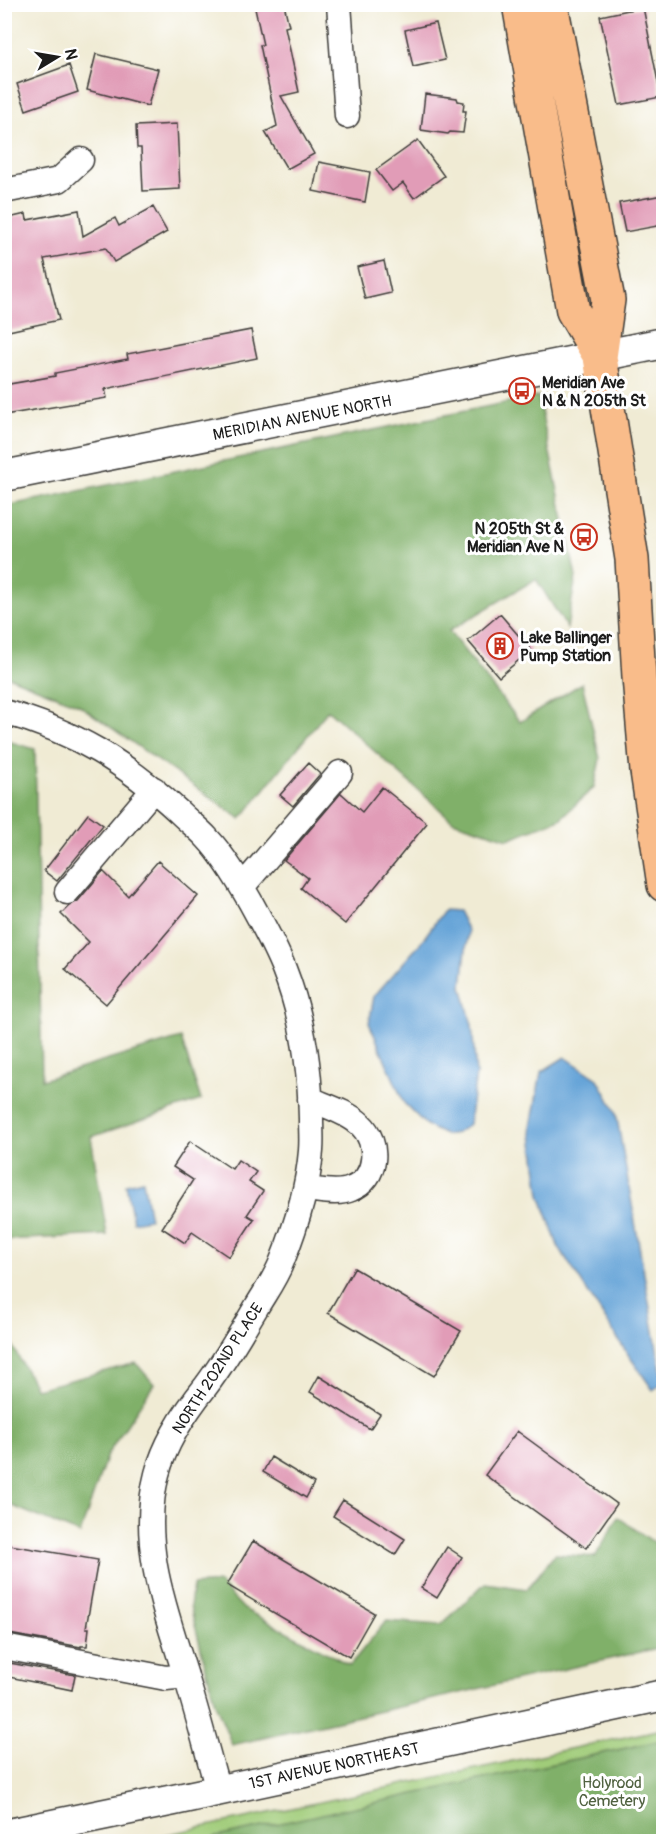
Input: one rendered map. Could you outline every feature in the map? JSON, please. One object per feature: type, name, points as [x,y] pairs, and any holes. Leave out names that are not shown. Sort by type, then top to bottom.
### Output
[{"type":"main road","points":[[519,4],[573,311],[600,357]]},
{"type":"main road","points":[[550,4],[608,300],[600,357],[632,559],[647,771],[663,885]]},
{"type":"street","points":[[339,4],[347,116]]},
{"type":"street","points":[[4,191],[59,180],[81,160]]},
{"type":"street","name":"MERIDIAN AVENUE NORTH","points":[[4,476],[663,343]]},
{"type":"street","name":"NORTH 202ND PLACE","points":[[4,712],[34,720],[77,738],[116,761],[154,789],[208,838],[242,887],[271,941],[285,971],[299,1017],[306,1055],[310,1099],[311,1150],[305,1189],[281,1263],[240,1336],[198,1394],[175,1431],[157,1473],[152,1508],[151,1542],[156,1571],[167,1617],[218,1790]]},
{"type":"street","points":[[242,887],[340,772]]},
{"type":"street","points":[[67,892],[154,789]]},
{"type":"street","points":[[305,1189],[349,1190],[366,1178],[374,1157],[370,1137],[359,1122],[310,1099]]},
{"type":"street","points":[[4,1647],[166,1678],[186,1676]]},
{"type":"street","name":"1ST AVENUE NORTHEAST","points":[[4,1835],[663,1695]]},
{"type":"green space","points":[[538,396],[576,577],[567,628],[536,579],[449,631],[520,722],[582,683],[600,759],[594,787],[560,819],[508,839],[453,821],[328,710],[241,819],[79,705],[5,675],[5,506]]},
{"type":"green space","points":[[4,740],[35,749],[42,1080],[181,1038],[201,1100],[91,1137],[107,1235],[5,1240]]},
{"type":"green space","points":[[4,1330],[36,1389],[136,1363],[154,1384],[107,1455],[80,1534],[5,1503]]},
{"type":"green space","points":[[618,1517],[663,1549],[663,1645],[658,1648],[232,1745],[215,1703],[190,1606],[193,1585],[219,1583],[244,1609],[350,1665],[386,1621],[441,1625],[485,1583],[527,1589],[555,1554],[595,1557]]},
{"type":"green space","name":"Holyrood Cemetery","points":[[663,1729],[663,1841],[137,1841]]},
{"type":"green space","name":"Holyrood Cemetery","points":[[663,1740],[663,1841],[198,1841]]},
{"type":"water","points":[[444,910],[458,911],[468,931],[462,986],[472,1025],[476,1074],[469,1124],[457,1133],[445,1135],[427,1126],[404,1103],[369,1023],[374,996],[419,945]]},
{"type":"water","points":[[565,1057],[598,1079],[616,1112],[663,1383],[653,1390],[558,1246],[540,1195],[531,1127],[541,1072]]},
{"type":"water","points":[[143,1180],[150,1219],[133,1222],[126,1184]]},
{"type":"building","points":[[254,4],[284,4],[289,26],[285,27],[299,92],[281,96],[314,154],[287,169],[265,132],[277,126]]},
{"type":"building","points":[[643,7],[661,97],[619,105],[600,16]]},
{"type":"building","points":[[436,23],[445,60],[413,67],[405,30]]},
{"type":"building","points":[[96,54],[158,69],[148,106],[87,90]]},
{"type":"building","points":[[69,65],[78,92],[26,110],[17,84]]},
{"type":"building","points":[[425,94],[457,98],[458,101],[464,102],[463,111],[466,111],[463,133],[450,132],[448,134],[421,130]]},
{"type":"building","points":[[177,124],[180,189],[143,191],[141,148],[137,148],[136,126]]},
{"type":"building","points":[[418,140],[444,176],[414,198],[403,183],[392,191],[376,170]]},
{"type":"building","points":[[319,162],[370,172],[365,202],[313,191]]},
{"type":"building","points":[[663,195],[663,225],[625,232],[619,203]]},
{"type":"building","points":[[153,207],[167,232],[114,262],[106,248],[44,259],[59,320],[4,332],[4,219],[26,214],[27,220],[79,210],[83,236],[115,218],[119,226]]},
{"type":"building","points":[[384,261],[391,293],[365,299],[357,267]]},
{"type":"building","points":[[251,330],[257,358],[105,389],[107,398],[4,415],[4,385],[128,359],[127,354]]},
{"type":"building","name":"Lake Ballinger Pump Station","points":[[500,614],[531,650],[499,677],[468,641]]},
{"type":"building","points":[[308,763],[320,774],[293,806],[280,795]]},
{"type":"building","points":[[382,787],[427,823],[345,924],[301,888],[308,878],[284,860],[341,793],[362,812]]},
{"type":"building","points":[[88,814],[103,825],[57,881],[44,871]]},
{"type":"building","points":[[158,861],[198,896],[106,1004],[65,969],[89,942],[61,914],[78,901],[103,871],[128,896]]},
{"type":"building","points":[[190,1141],[232,1169],[238,1160],[256,1172],[249,1182],[263,1191],[247,1215],[254,1219],[229,1257],[192,1232],[185,1243],[162,1228],[193,1180],[173,1167]]},
{"type":"building","points":[[354,1268],[461,1331],[434,1376],[328,1313]]},
{"type":"building","points":[[319,1376],[380,1414],[370,1429],[310,1392]]},
{"type":"building","points":[[517,1431],[617,1504],[586,1548],[485,1475]]},
{"type":"building","points":[[271,1457],[314,1483],[306,1498],[263,1472]]},
{"type":"building","points":[[343,1500],[405,1539],[395,1555],[333,1516]]},
{"type":"building","points":[[253,1541],[374,1613],[349,1657],[227,1585]]},
{"type":"building","points":[[4,1544],[98,1560],[86,1628],[89,1628],[87,1646],[81,1647],[4,1633]]},
{"type":"building","points":[[447,1547],[462,1557],[437,1598],[421,1588]]},
{"type":"building","points":[[4,1662],[75,1675],[72,1690],[4,1676]]},
{"type":"place","name":"Meridian Ave N & N 205th St","points":[[522,391]]},
{"type":"place","name":"N 205th St & Meridian Ave N","points":[[584,537]]},
{"type":"place","name":"Lake Ballinger Pump Station","points":[[500,646]]}]
